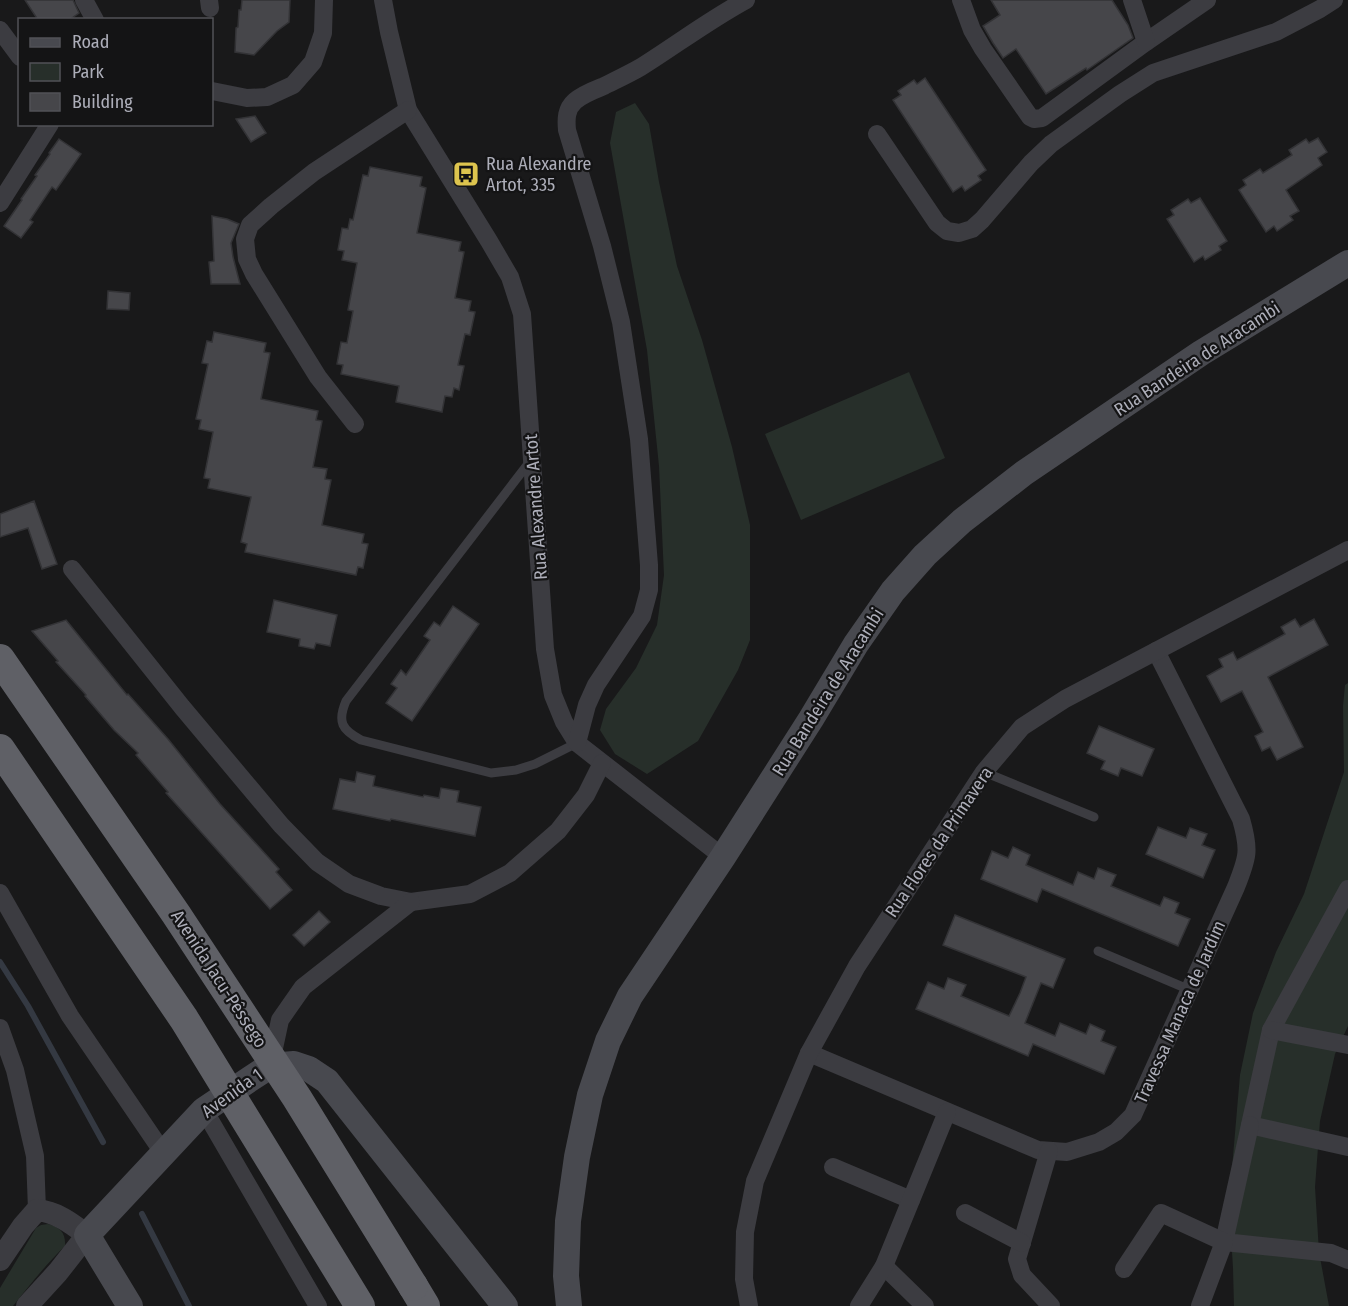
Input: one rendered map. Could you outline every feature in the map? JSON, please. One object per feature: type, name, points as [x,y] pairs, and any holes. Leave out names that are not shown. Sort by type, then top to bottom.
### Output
[{"type":"highway","name":"Avenida Jacu-Pêssego","points":[[0,659],[189,933],[297,1098],[419,1296]]},
{"type":"highway","points":[[0,749],[184,1019],[360,1306]]},
{"type":"main road","name":"Rua Bandeira de Aracambi","points":[[569,1306],[566,1276],[568,1221],[590,1095],[608,1041],[630,996],[723,857],[856,644],[893,591],[925,555],[962,521],[1024,473],[1201,353],[1348,263]]},
{"type":"main road","name":"Avenida 1","points":[[87,1235],[204,1110],[270,1066],[294,1064],[309,1069],[327,1081],[505,1306]]},
{"type":"main road","points":[[87,1235],[130,1306]]},
{"type":"street","points":[[84,0],[94,18]]},
{"type":"street","points":[[213,91],[246,98],[267,97],[293,85],[313,62],[323,33],[324,0]]},
{"type":"street","name":"Rua Alexandre Artot","points":[[383,0],[408,110],[510,277],[522,314],[545,649],[553,695],[564,722],[577,743],[723,857]]},
{"type":"street","points":[[577,743],[587,705],[597,685],[642,615],[649,590],[649,565],[639,439],[621,322],[602,246],[567,130],[568,110],[574,101],[640,68],[693,31],[746,0]]},
{"type":"street","points":[[961,0],[972,30],[983,49],[1030,117],[1034,119],[1042,118],[1207,0]]},
{"type":"street","points":[[1132,0],[1141,46],[1153,73]]},
{"type":"street","points":[[877,134],[937,224],[947,231],[959,233],[972,229],[982,220],[1031,163],[1051,144],[1153,73],[1276,32],[1335,0]]},
{"type":"street","points":[[0,30],[18,54]]},
{"type":"street","points":[[355,424],[318,377],[254,274],[247,259],[244,239],[250,225],[314,172],[408,110]]},
{"type":"street","points":[[1,197],[49,126]]},
{"type":"street","name":"Rua Flores da Primavera","points":[[749,1306],[744,1279],[745,1232],[755,1181],[809,1053],[857,966],[984,772],[1022,727],[1065,699],[1348,550]]},
{"type":"street","points":[[72,569],[280,825],[317,862],[349,884],[381,896],[411,902],[470,894],[510,873],[558,831],[586,795],[602,763]]},
{"type":"street","name":"Travessa Manaca de Jardim","points":[[809,1053],[1038,1150],[1067,1152],[1099,1142],[1116,1132],[1133,1115],[1246,863],[1247,841],[1241,819],[1156,651]]},
{"type":"street","points":[[1200,1306],[1224,1242],[1271,1030],[1348,889]]},
{"type":"street","points":[[0,893],[70,1016],[164,1154]]},
{"type":"street","points":[[270,1066],[280,1020],[303,987],[411,902]]},
{"type":"street","points":[[0,1028],[15,1070],[35,1156],[37,1210],[0,1260]]},
{"type":"street","points":[[1271,1030],[1348,1045]]},
{"type":"street","points":[[204,1110],[318,1306]]},
{"type":"street","points":[[859,1306],[884,1266],[948,1112]]},
{"type":"street","points":[[1250,1125],[1348,1147]]},
{"type":"street","points":[[1049,1151],[1017,1259],[1022,1275],[1051,1306]]},
{"type":"street","points":[[833,1167],[911,1200]]},
{"type":"street","points":[[27,1306],[87,1235],[57,1214],[37,1210]]},
{"type":"street","points":[[965,1213],[1022,1243]]},
{"type":"street","points":[[1124,1269],[1161,1213],[1224,1242],[1331,1253],[1348,1260]]},
{"type":"street","points":[[884,1266],[925,1306]]},
{"type":"lane","points":[[532,458],[346,701],[340,714],[342,724],[349,734],[361,740],[491,773],[516,770],[536,764],[577,743]]},
{"type":"lane","points":[[984,772],[1094,817]]},
{"type":"lane","points":[[1098,951],[1190,990]]},
{"type":"green space","points":[[635,103],[649,124],[677,266],[702,340],[732,447],[750,525],[750,640],[738,670],[698,741],[647,774],[615,754],[600,730],[606,709],[636,668],[657,625],[664,575],[659,466],[647,350],[610,143],[616,112]]},
{"type":"green space","points":[[909,372],[945,458],[801,520],[765,434]]},
{"type":"green space","points":[[1348,683],[1348,1026],[1335,1054],[1320,1121],[1315,1187],[1319,1252],[1329,1306],[1234,1306],[1229,1203],[1240,1075],[1253,1013],[1276,952],[1304,894],[1344,772],[1343,706],[1345,685]]},
{"type":"green space","points":[[48,1224],[61,1231],[65,1246],[13,1306],[0,1306],[0,1288],[36,1228]]},
{"type":"building","points":[[25,0],[73,0],[79,13],[72,18],[37,18]]},
{"type":"building","points":[[242,0],[290,0],[289,22],[254,55],[235,52],[236,28]]},
{"type":"building","points":[[991,0],[1112,0],[1128,25],[1133,38],[1087,70],[1086,68],[1046,94],[1016,49],[1003,58],[983,26],[1000,15]]},
{"type":"building","points":[[925,78],[986,170],[978,176],[981,180],[965,191],[962,186],[953,192],[893,100],[901,95],[898,91],[914,80],[917,84]]},
{"type":"building","points":[[255,116],[266,133],[251,142],[236,119]]},
{"type":"building","points":[[1318,138],[1327,152],[1318,158],[1322,165],[1286,190],[1299,211],[1290,216],[1293,220],[1277,231],[1274,226],[1266,232],[1239,190],[1246,185],[1243,180],[1260,169],[1263,173],[1292,155],[1289,150],[1306,139],[1309,143]]},
{"type":"building","points":[[59,139],[81,154],[56,190],[52,187],[30,220],[33,222],[21,238],[4,226]]},
{"type":"building","points":[[370,167],[422,177],[420,186],[426,188],[417,233],[461,242],[459,251],[464,252],[455,298],[471,301],[469,311],[475,312],[470,335],[465,334],[458,365],[464,366],[459,390],[454,388],[452,397],[445,396],[442,412],[396,402],[399,386],[341,374],[343,365],[337,364],[341,342],[347,343],[353,311],[348,310],[357,263],[342,260],[344,251],[338,250],[342,228],[348,229],[350,219],[353,220],[363,175],[368,176]]},
{"type":"building","points":[[1200,198],[1227,241],[1219,246],[1221,250],[1205,260],[1203,256],[1194,262],[1167,219],[1174,215],[1171,210],[1188,199],[1191,203]]},
{"type":"building","points":[[212,216],[239,224],[231,243],[240,284],[211,284],[209,262],[214,261]]},
{"type":"building","points":[[108,291],[130,293],[129,310],[107,309]]},
{"type":"building","points":[[214,332],[266,343],[264,352],[270,353],[261,399],[318,411],[316,420],[322,421],[313,467],[327,469],[325,479],[331,480],[322,525],[364,534],[362,543],[368,544],[363,568],[358,567],[356,575],[245,552],[247,544],[241,542],[251,497],[208,488],[210,479],[204,478],[213,432],[199,429],[201,420],[196,419],[208,364],[202,363],[207,341],[212,342]]},
{"type":"building","points":[[34,501],[57,564],[42,569],[28,528],[0,537],[0,514]]},
{"type":"building","points":[[274,600],[337,615],[330,646],[316,643],[314,649],[299,646],[300,639],[267,632]]},
{"type":"building","points":[[453,606],[479,624],[412,721],[386,703],[397,688],[391,684],[401,670],[406,675],[430,640],[424,636],[434,622],[440,626]]},
{"type":"building","points":[[1295,619],[1300,627],[1314,619],[1328,645],[1268,677],[1303,747],[1277,760],[1270,747],[1262,751],[1255,736],[1263,732],[1242,691],[1221,702],[1207,676],[1223,667],[1219,659],[1233,652],[1237,660],[1285,634],[1281,627]]},
{"type":"building","points":[[66,620],[127,695],[168,739],[220,804],[279,869],[276,872],[292,890],[270,909],[166,793],[168,792],[136,755],[138,753],[114,730],[32,631]]},
{"type":"building","points":[[1099,726],[1154,749],[1142,776],[1121,768],[1118,776],[1101,769],[1105,761],[1087,753]]},
{"type":"building","points":[[357,772],[375,776],[373,786],[423,797],[424,795],[439,798],[441,788],[459,791],[457,802],[481,807],[475,836],[333,809],[340,779],[355,782]]},
{"type":"building","points":[[1158,827],[1186,838],[1190,828],[1207,834],[1202,845],[1215,850],[1203,878],[1146,854]]},
{"type":"building","points":[[1013,847],[1030,855],[1026,865],[1073,885],[1078,872],[1094,879],[1098,868],[1116,875],[1111,886],[1160,906],[1164,897],[1179,903],[1175,913],[1190,919],[1178,946],[1042,889],[1037,902],[981,879],[992,851],[1008,858]]},
{"type":"building","points":[[319,911],[330,922],[304,946],[293,935]]},
{"type":"building","points":[[955,915],[1065,959],[1053,988],[1041,983],[1025,1023],[1055,1036],[1060,1023],[1086,1034],[1090,1024],[1105,1031],[1101,1041],[1116,1047],[1104,1074],[1033,1044],[1028,1056],[916,1009],[928,982],[944,989],[948,978],[966,985],[961,996],[1009,1016],[1020,993],[1026,977],[943,945]]},
{"type":"waterway","points":[[0,962],[28,1006],[103,1142]]},
{"type":"waterway","points":[[142,1214],[189,1306]]},
{"type":"place","name":"Rua Alexandre Artot, 335","points":[[466,174]]}]
